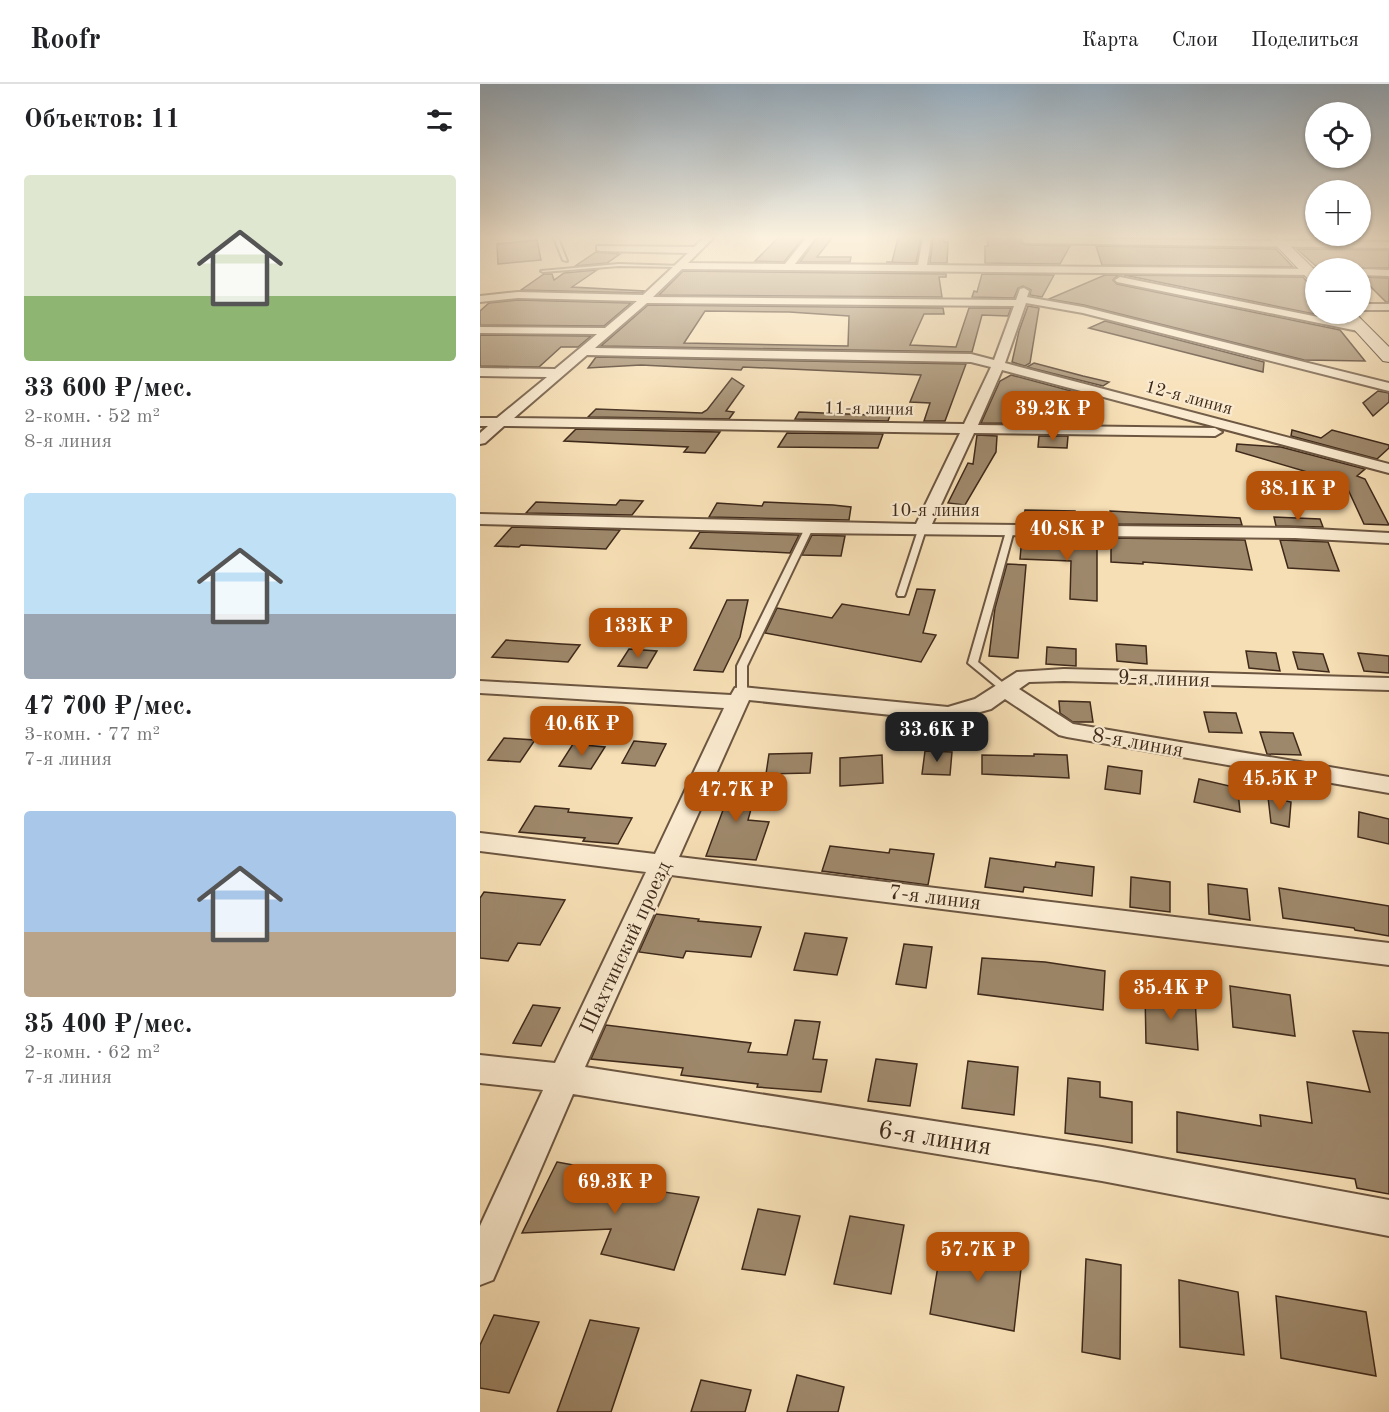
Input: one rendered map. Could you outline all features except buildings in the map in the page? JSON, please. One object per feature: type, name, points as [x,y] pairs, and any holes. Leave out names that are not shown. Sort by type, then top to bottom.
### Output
[{"type":"street","points":[[480,440],[644,300]]},
{"type":"street","points":[[828,300],[1022,301],[1083,310],[1389,387]]},
{"type":"street","points":[[1222,300],[1363,329]]},
{"type":"street","points":[[922,529],[999,364],[1022,301]]},
{"type":"street","points":[[1371,306],[1389,307]]},
{"type":"street","points":[[1358,324],[1386,351]]},
{"type":"street","points":[[480,330],[607,331]]},
{"type":"street","name":"12-я линия","points":[[584,351],[960,358],[999,364],[1389,468]]},
{"type":"street","points":[[480,372],[558,374]]},
{"type":"street","name":"11-я линия","points":[[480,422],[1218,432],[1234,428]]},
{"type":"street","name":"10-я линия","points":[[480,519],[809,528],[1283,533],[1389,538]]},
{"type":"street","name":"9-я линия","points":[[740,698],[948,714],[983,704],[1024,676],[1064,675],[1389,684]]},
{"type":"street","points":[[480,687],[740,698]]},
{"type":"street","name":"8-я линия","points":[[1005,689],[1067,730],[1389,785]]},
{"type":"street","name":"Шахтинский проезд","points":[[480,1267],[564,1078],[740,698]]},
{"type":"street","name":"7-я линия","points":[[480,842],[1389,954]]},
{"type":"street","name":"6-я линия","points":[[480,1069],[564,1078],[1102,1164],[1389,1218]]},
{"type":"lane","name":"Шахтинский проезд","points":[[740,698],[742,666],[809,528]]},
{"type":"lane","points":[[901,594],[922,529]]},
{"type":"lane","points":[[1005,689],[973,663],[1010,530]]}]
